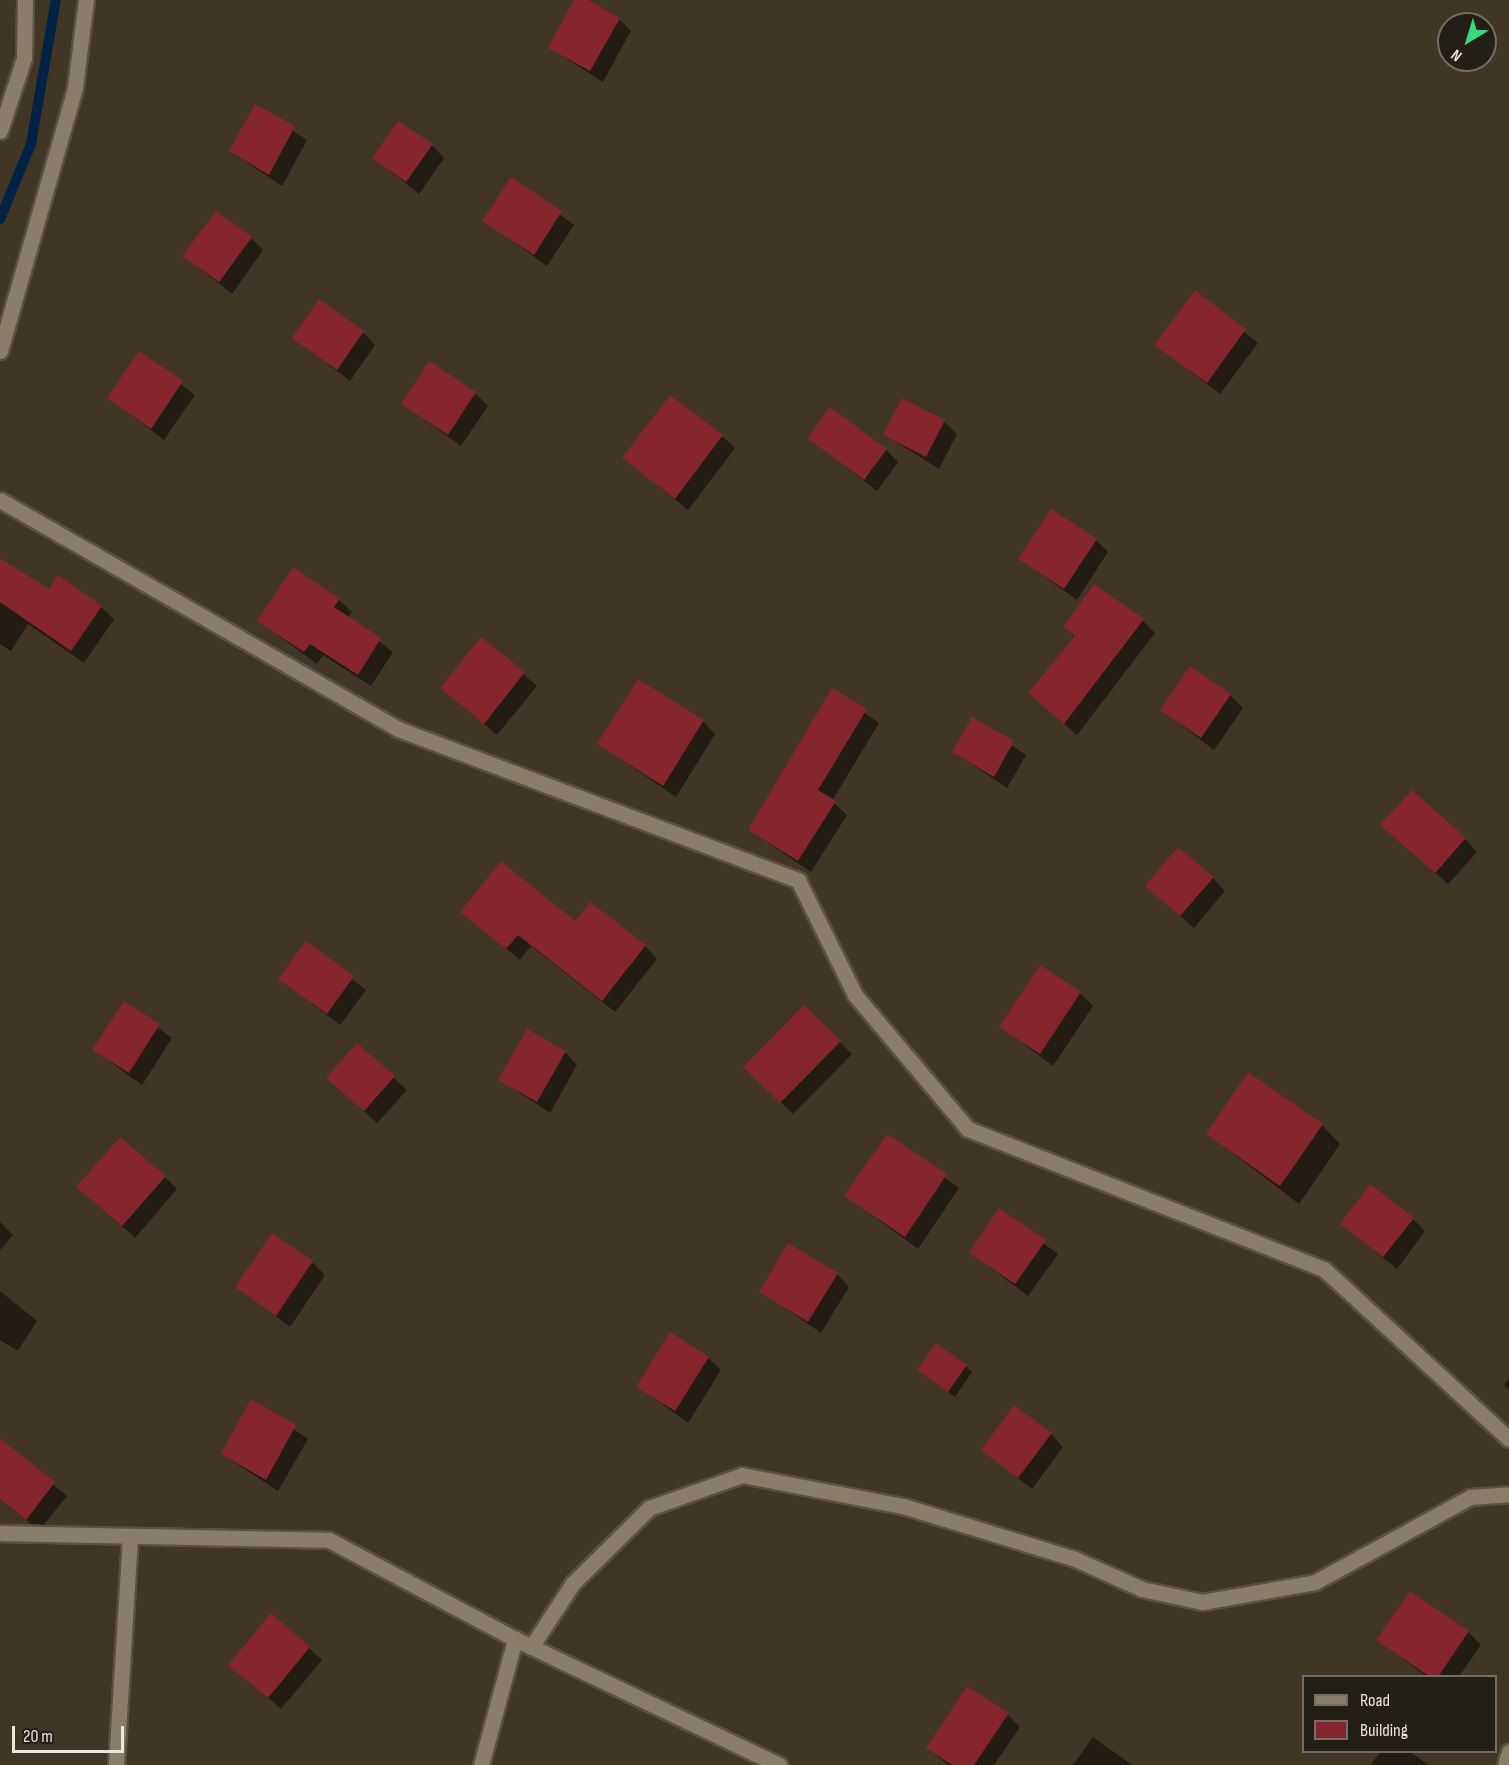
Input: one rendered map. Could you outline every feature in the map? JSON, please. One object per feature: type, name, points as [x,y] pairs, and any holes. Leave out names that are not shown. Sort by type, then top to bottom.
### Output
[{"type":"street","points":[[0,131],[24,58],[26,0]]},
{"type":"street","points":[[0,351],[75,87],[86,0]]},
{"type":"street","points":[[0,500],[398,729],[798,880],[855,995],[968,1129],[1324,1269],[1509,1439]]},
{"type":"street","points":[[531,1647],[573,1583],[649,1508],[742,1475],[903,1506],[1075,1559],[1142,1589],[1202,1602],[1315,1582],[1470,1497],[1509,1494]]},
{"type":"street","points":[[0,1533],[130,1539],[329,1540],[531,1647],[779,1765]]},
{"type":"street","points":[[116,1765],[130,1539]]},
{"type":"street","points":[[481,1765],[515,1639]]},
{"type":"street","points":[[1505,1765],[1509,1752]]},
{"type":"building","points":[[574,0],[588,0],[620,18],[590,71],[548,48]]},
{"type":"building","points":[[255,104],[295,126],[269,175],[229,151]]},
{"type":"building","points":[[398,121],[433,144],[406,182],[372,158]]},
{"type":"building","points":[[511,177],[562,211],[534,255],[482,221]]},
{"type":"building","points":[[216,211],[252,237],[219,282],[182,256]]},
{"type":"building","points":[[1195,290],[1246,329],[1207,383],[1154,345]]},
{"type":"building","points":[[319,299],[364,331],[337,370],[292,338]]},
{"type":"building","points":[[139,351],[183,381],[151,429],[107,398]]},
{"type":"building","points":[[429,361],[476,392],[448,435],[401,404]]},
{"type":"building","points":[[670,395],[723,435],[675,499],[622,458]]},
{"type":"building","points":[[902,398],[945,420],[926,457],[883,435]]},
{"type":"building","points":[[830,407],[887,449],[864,480],[807,438]]},
{"type":"building","points":[[1051,509],[1097,539],[1064,589],[1018,559]]},
{"type":"building","points":[[0,558],[49,589],[58,575],[102,606],[71,651],[0,602]]},
{"type":"building","points":[[293,567],[340,599],[334,607],[381,638],[358,675],[310,644],[304,652],[257,621]]},
{"type":"building","points":[[1094,584],[1144,619],[1064,724],[1028,693],[1075,636],[1063,627]]},
{"type":"building","points":[[481,637],[525,672],[484,724],[440,688]]},
{"type":"building","points":[[1190,666],[1231,694],[1201,738],[1160,710]]},
{"type":"building","points":[[638,679],[704,720],[663,786],[597,744]]},
{"type":"building","points":[[832,688],[867,709],[818,790],[836,801],[798,861],[748,830]]},
{"type":"building","points":[[972,717],[1014,741],[994,777],[952,752]]},
{"type":"building","points":[[1412,790],[1466,838],[1435,873],[1380,825]]},
{"type":"building","points":[[1178,847],[1214,877],[1180,916],[1145,886]]},
{"type":"building","points":[[501,861],[575,921],[590,902],[646,945],[602,1001],[518,935],[506,949],[460,912]]},
{"type":"building","points":[[306,941],[354,976],[327,1014],[278,979]]},
{"type":"building","points":[[1040,965],[1081,992],[1040,1054],[999,1027]]},
{"type":"building","points":[[124,1001],[160,1024],[129,1073],[92,1050]]},
{"type":"building","points":[[804,1005],[841,1041],[780,1103],[743,1067]]},
{"type":"building","points":[[527,1029],[566,1051],[537,1102],[498,1080]]},
{"type":"building","points":[[357,1043],[395,1076],[364,1111],[326,1078]]},
{"type":"building","points":[[1248,1072],[1323,1124],[1280,1186],[1206,1134]]},
{"type":"building","points":[[887,1134],[947,1174],[905,1237],[844,1196]]},
{"type":"building","points":[[120,1137],[166,1176],[122,1226],[76,1187]]},
{"type":"building","points":[[1370,1184],[1414,1218],[1383,1257],[1340,1224]]},
{"type":"building","points":[[999,1208],[1046,1240],[1015,1284],[969,1253]]},
{"type":"building","points":[[272,1233],[313,1261],[276,1316],[235,1287]]},
{"type":"building","points":[[788,1243],[838,1273],[808,1322],[759,1292]]},
{"type":"building","points":[[670,1332],[709,1357],[675,1411],[636,1387]]},
{"type":"building","points":[[936,1343],[967,1365],[948,1392],[917,1370]]},
{"type":"building","points":[[251,1399],[296,1425],[266,1480],[221,1454]]},
{"type":"building","points":[[1014,1405],[1052,1433],[1018,1478],[981,1450]]},
{"type":"building","points":[[0,1438],[55,1482],[26,1520],[0,1499]]},
{"type":"building","points":[[1410,1591],[1469,1631],[1439,1675],[1427,1675],[1376,1640]]},
{"type":"building","points":[[271,1613],[310,1647],[268,1698],[228,1665]]},
{"type":"building","points":[[967,1686],[1009,1713],[974,1765],[952,1765],[926,1748]]},
{"type":"waterway","points":[[0,219],[31,144],[56,0]]}]
